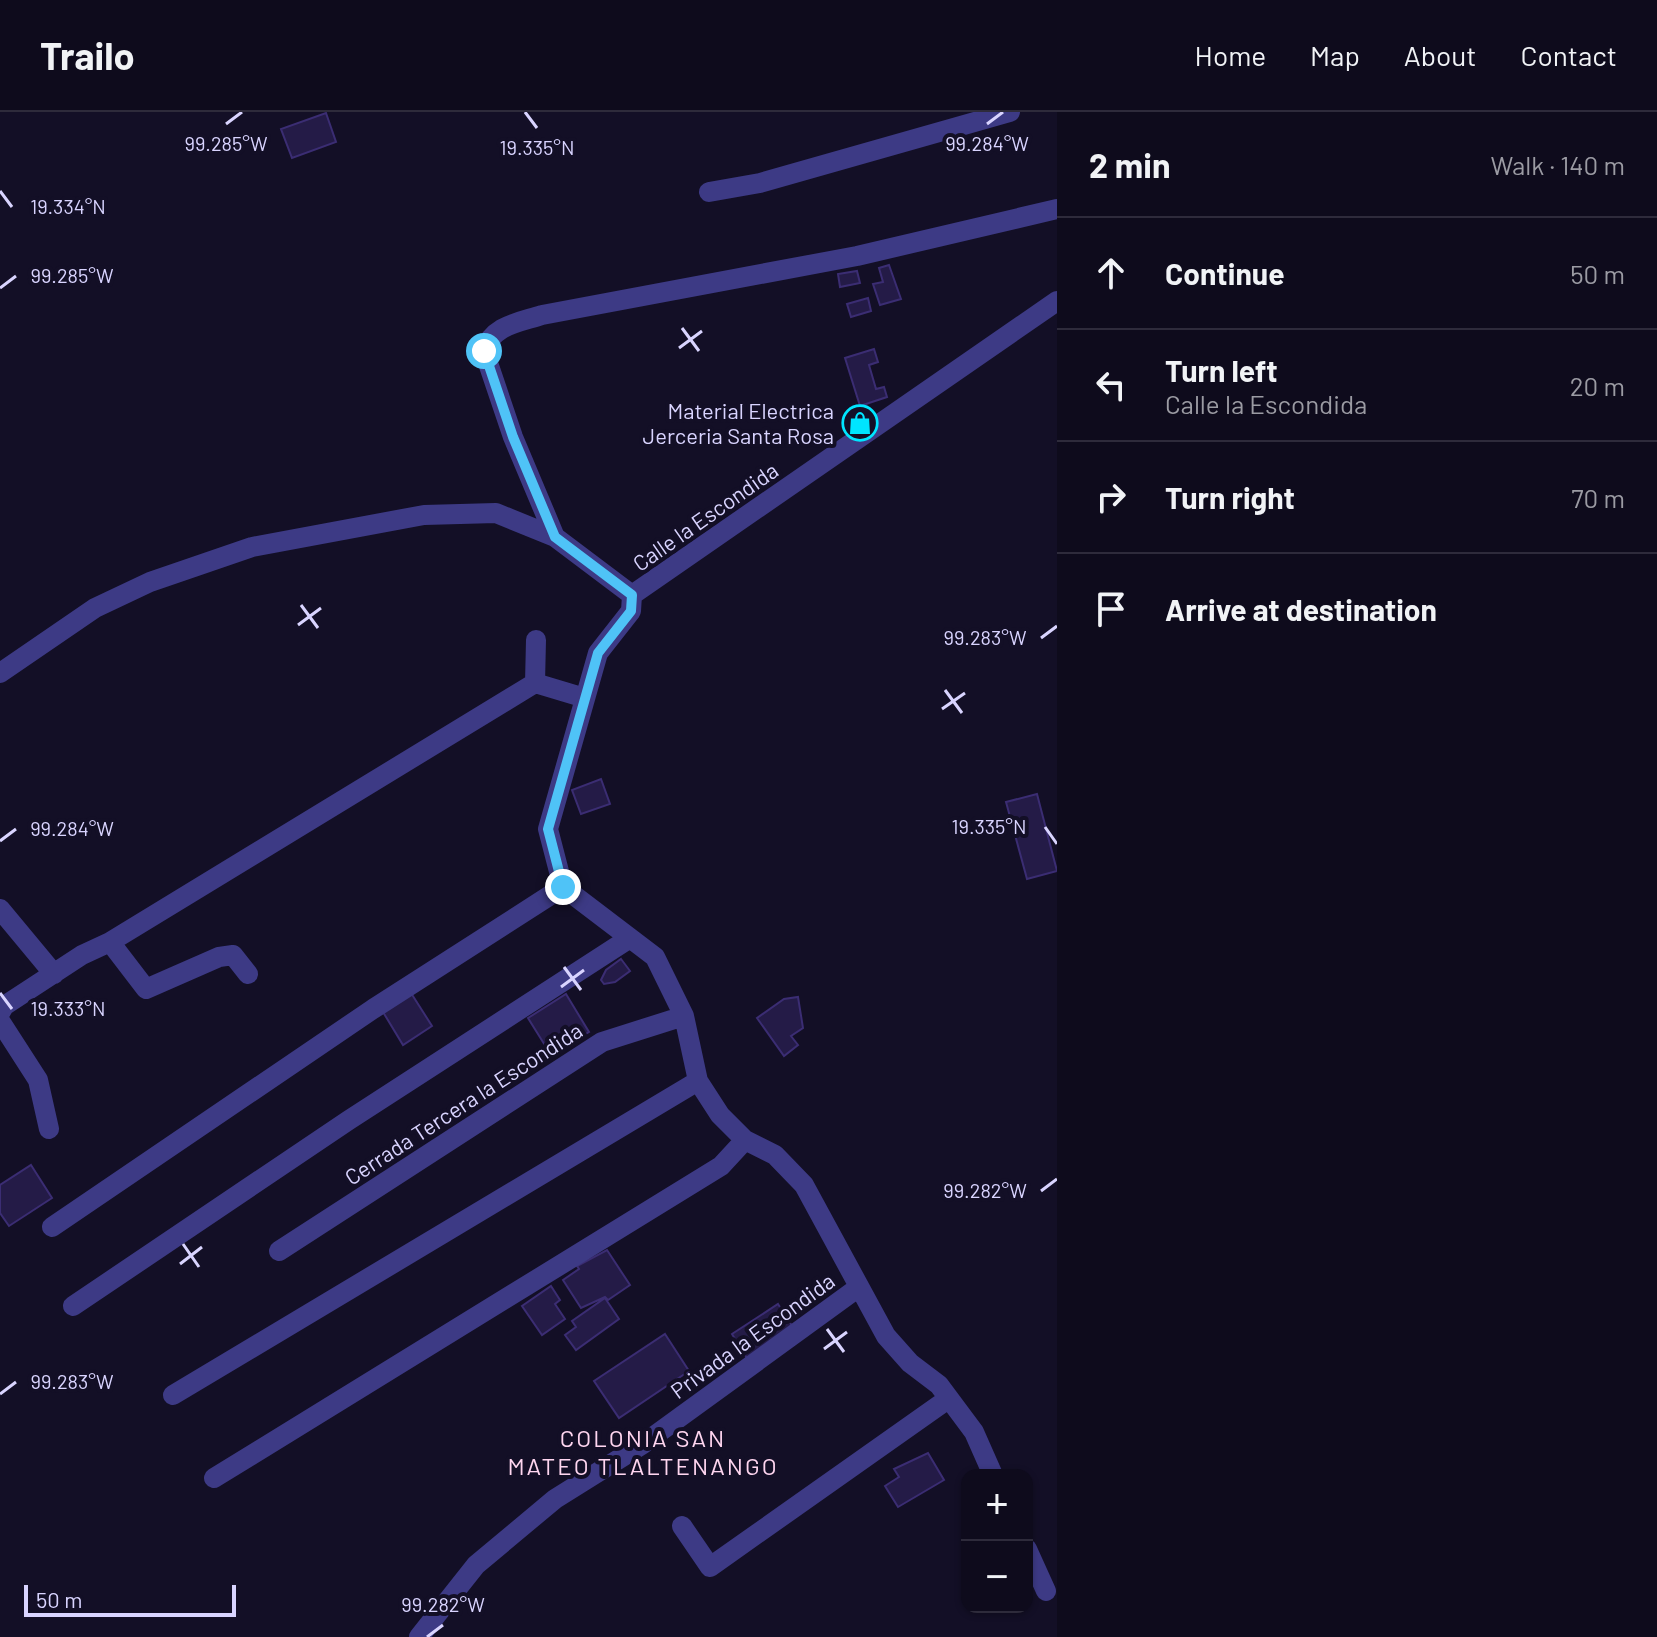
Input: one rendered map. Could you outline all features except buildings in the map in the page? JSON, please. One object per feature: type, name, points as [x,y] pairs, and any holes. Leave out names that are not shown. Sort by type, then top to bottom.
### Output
[{"type":"street","points":[[709,192],[760,183],[1010,112]]},
{"type":"street","points":[[555,537],[521,460],[484,351],[488,337],[503,327],[542,315],[857,256],[1057,209]]},
{"type":"street","name":"Calle la Escondida","points":[[0,673],[95,608],[150,582],[252,547],[424,515],[471,511],[496,513],[555,537],[632,595],[1057,301]]},
{"type":"street","points":[[632,595],[631,611],[598,653],[548,829],[563,887],[655,957],[684,1016],[698,1081],[720,1115],[745,1140],[775,1155],[804,1185],[886,1336],[910,1363],[939,1385],[974,1432],[990,1469]]},
{"type":"street","points":[[535,683],[536,640]]},
{"type":"street","points":[[0,1013],[4,1006],[54,974],[535,683],[585,698]]},
{"type":"street","points":[[52,1227],[373,1009],[563,887]]},
{"type":"street","points":[[0,909],[54,974]]},
{"type":"street","points":[[73,1306],[349,1120],[630,938]]},
{"type":"street","points":[[110,942],[146,989],[219,957],[233,955],[248,974]]},
{"type":"street","name":"Cerrada Tercera la Escondida","points":[[279,1251],[602,1042],[684,1016]]},
{"type":"street","points":[[0,1021],[38,1080],[49,1129]]},
{"type":"street","points":[[173,1395],[698,1081]]},
{"type":"street","points":[[214,1478],[721,1166],[745,1140]]},
{"type":"street","name":"Privada la Escondida","points":[[419,1637],[476,1565],[555,1499],[643,1444],[859,1287]]},
{"type":"street","points":[[682,1526],[710,1567],[948,1399]]},
{"type":"street","points":[[1033,1562],[1046,1591]]},
{"type":"place","name":"Material Electrica Jerceria Santa Rosa","points":[[860,423]]},
{"type":"district","name":"COLONIA SAN MATEO TLALTENANGO","points":[[643,1451]]},
{"type":"route","points":[[484,351],[530,482],[555,537],[632,595],[631,611],[613,639],[598,653],[548,829],[563,887]]}]
